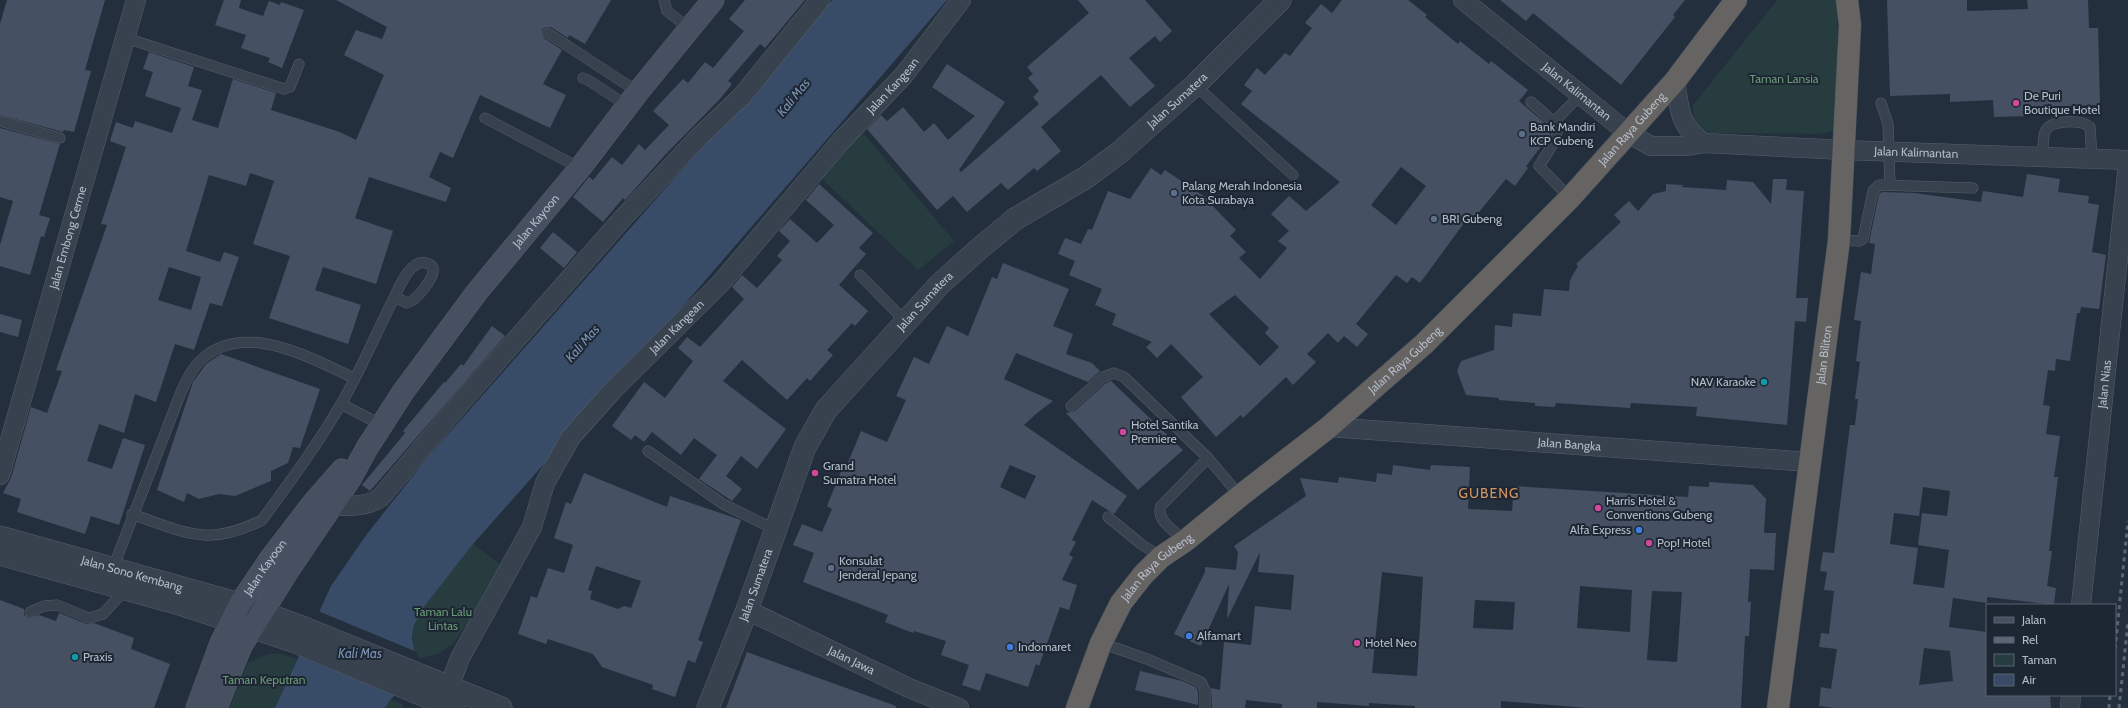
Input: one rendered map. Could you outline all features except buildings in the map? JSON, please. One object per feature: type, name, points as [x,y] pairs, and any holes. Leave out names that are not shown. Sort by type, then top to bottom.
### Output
[{"type":"highway","name":"Jalan Raya Gubeng","points":[[1077,708],[1100,643],[1121,603],[1161,556],[1185,541],[1329,427],[1424,344],[1570,198],[1675,81],[1736,0]]},
{"type":"highway","name":"Jalan Biliton","points":[[1778,708],[1839,240],[1850,24],[1847,0]]},
{"type":"main road","name":"Jalan Kayoon","points":[[216,708],[242,646],[331,506],[350,479],[382,425],[477,292],[580,168],[633,99],[713,0]]},
{"type":"main road","name":"Jalan Kayoon","points":[[197,708],[221,642],[235,612],[271,558],[314,502],[336,476],[367,448]]},
{"type":"street","name":"Jalan Embong Cerme","points":[[0,475],[136,0]]},
{"type":"street","points":[[331,506],[358,506],[370,504],[380,498],[466,396],[622,219],[697,139],[742,96],[820,0]]},
{"type":"street","name":"Jalan Kangean","points":[[437,698],[532,526],[545,483],[571,437],[613,390],[720,284],[841,142],[904,75],[961,0]]},
{"type":"street","name":"Jalan Sumatera","points":[[708,708],[747,610],[774,529],[804,447],[826,410],[940,284],[1015,219],[1085,178],[1120,152],[1195,85],[1280,0]]},
{"type":"street","name":"Jalan Kalimantan","points":[[1463,0],[1628,133],[1651,146],[1684,146],[1704,142],[1889,152],[2128,160]]},
{"type":"street","points":[[1675,81],[1685,125],[1691,134],[1704,142]]},
{"type":"street","name":"Jalan Nias","points":[[2081,604],[2128,164]]},
{"type":"street","name":"Jalan Bangka","points":[[1329,427],[1810,462]]},
{"type":"street","name":"Jalan Sono Kembang","points":[[0,537],[113,568],[296,633],[412,681],[437,698]]},
{"type":"street","name":"Jalan Sono Kembang","points":[[0,554],[126,589],[235,612]]},
{"type":"street","name":"Jalan Jawa","points":[[747,610],[909,688],[959,708]]},
{"type":"street","points":[[2070,708],[2071,696]]},
{"type":"street","points":[[437,698],[454,708]]},
{"type":"street","points":[[437,698],[501,708]]},
{"type":"lane","points":[[664,0],[667,11],[690,29]]},
{"type":"lane","points":[[548,33],[633,99]]},
{"type":"lane","points":[[126,38],[284,89],[290,86],[299,64]]},
{"type":"lane","points":[[583,78],[633,99]]},
{"type":"lane","points":[[1195,85],[1293,174]]},
{"type":"lane","points":[[1554,122],[1580,95]]},
{"type":"lane","points":[[1531,102],[1554,122],[1557,138],[1539,166],[1570,198]]},
{"type":"lane","points":[[1881,103],[1888,124],[1890,185]]},
{"type":"lane","points":[[485,118],[580,168]]},
{"type":"lane","points":[[0,122],[60,138]]},
{"type":"lane","points":[[2042,158],[2045,132],[2048,126],[2057,123],[2075,122],[2090,126],[2092,158]]},
{"type":"lane","points":[[1839,240],[1859,241],[1863,239],[1874,188],[1879,185],[1973,188]]},
{"type":"lane","points":[[860,275],[906,323]]},
{"type":"lane","points":[[132,514],[193,535],[228,534],[243,530],[262,520],[341,404],[395,296]]},
{"type":"lane","points":[[113,568],[132,514],[190,374],[201,360],[213,350],[232,343],[252,342],[277,347],[313,360],[354,378]]},
{"type":"lane","points":[[1071,406],[1103,377],[1114,373],[1124,377],[1208,458],[1240,496]]},
{"type":"lane","points":[[341,404],[382,425]]},
{"type":"lane","points":[[648,451],[724,504],[774,529]]},
{"type":"lane","points":[[1185,541],[1160,518],[1159,512],[1161,506],[1208,458]]},
{"type":"lane","points":[[1108,517],[1141,544],[1161,556]]},
{"type":"lane","points":[[30,612],[44,606],[57,605],[89,618],[103,614],[126,589]]},
{"type":"lane","points":[[1100,643],[1147,659],[1201,682],[1205,690],[1205,708]]},
{"type":"green space","name":"Taman Lansia","points":[[1777,0],[1837,0],[1839,123],[1834,131],[1819,134],[1713,133],[1703,129],[1695,120],[1693,105]]},
{"type":"green space","points":[[858,127],[954,241],[918,270],[819,176]]},
{"type":"green space","name":"Taman Lalu Lintas","points":[[473,544],[505,568],[453,644],[440,653],[422,658],[416,657],[413,635],[417,618],[430,596]]},
{"type":"green space","name":"Taman Keputran","points":[[268,654],[281,654],[297,659],[275,708],[229,708],[248,663]]},
{"type":"green space","points":[[391,699],[402,704],[404,708],[385,708]]},
{"type":"water","name":"Kali Mas","points":[[832,0],[947,0],[659,334],[473,544],[423,608],[414,625],[412,638],[416,657],[406,685],[391,699],[385,708],[275,708],[331,586],[367,534],[427,458]]},
{"type":"pier","points":[[318,611],[417,652],[418,658],[412,673],[298,653]]},
{"type":"railway","points":[[2116,639],[2128,521]]},
{"type":"railway","points":[[2119,708],[2128,622]]},
{"type":"railway","points":[[2109,708],[2110,696]]},
{"type":"place","name":"De Puri Boutique Hotel","points":[[2016,103]]},
{"type":"place","name":"Bank Mandiri KCP Gubeng","points":[[1522,134]]},
{"type":"place","name":"Palang Merah Indonesia Kota Surabaya","points":[[1174,193]]},
{"type":"place","name":"BRI Gubeng","points":[[1434,219]]},
{"type":"place","name":"NAV Karaoke","points":[[1764,382]]},
{"type":"place","name":"Hotel Santika Premiere","points":[[1123,432]]},
{"type":"place","name":"Grand Sumatra Hotel","points":[[815,473]]},
{"type":"place","name":"Harris Hotel & Conventions Gubeng","points":[[1598,508]]},
{"type":"place","name":"Alfa Express","points":[[1639,530]]},
{"type":"place","name":"Pop! Hotel","points":[[1649,543]]},
{"type":"place","name":"Konsulat Jenderal Jepang","points":[[831,568]]},
{"type":"place","name":"Alfamart","points":[[1189,636]]},
{"type":"place","name":"Hotel Neo","points":[[1357,643]]},
{"type":"place","name":"Indomaret","points":[[1010,647]]},
{"type":"place","name":"Praxis","points":[[75,657]]},
{"type":"district","name":"GUBENG","points":[[1489,493]]}]
